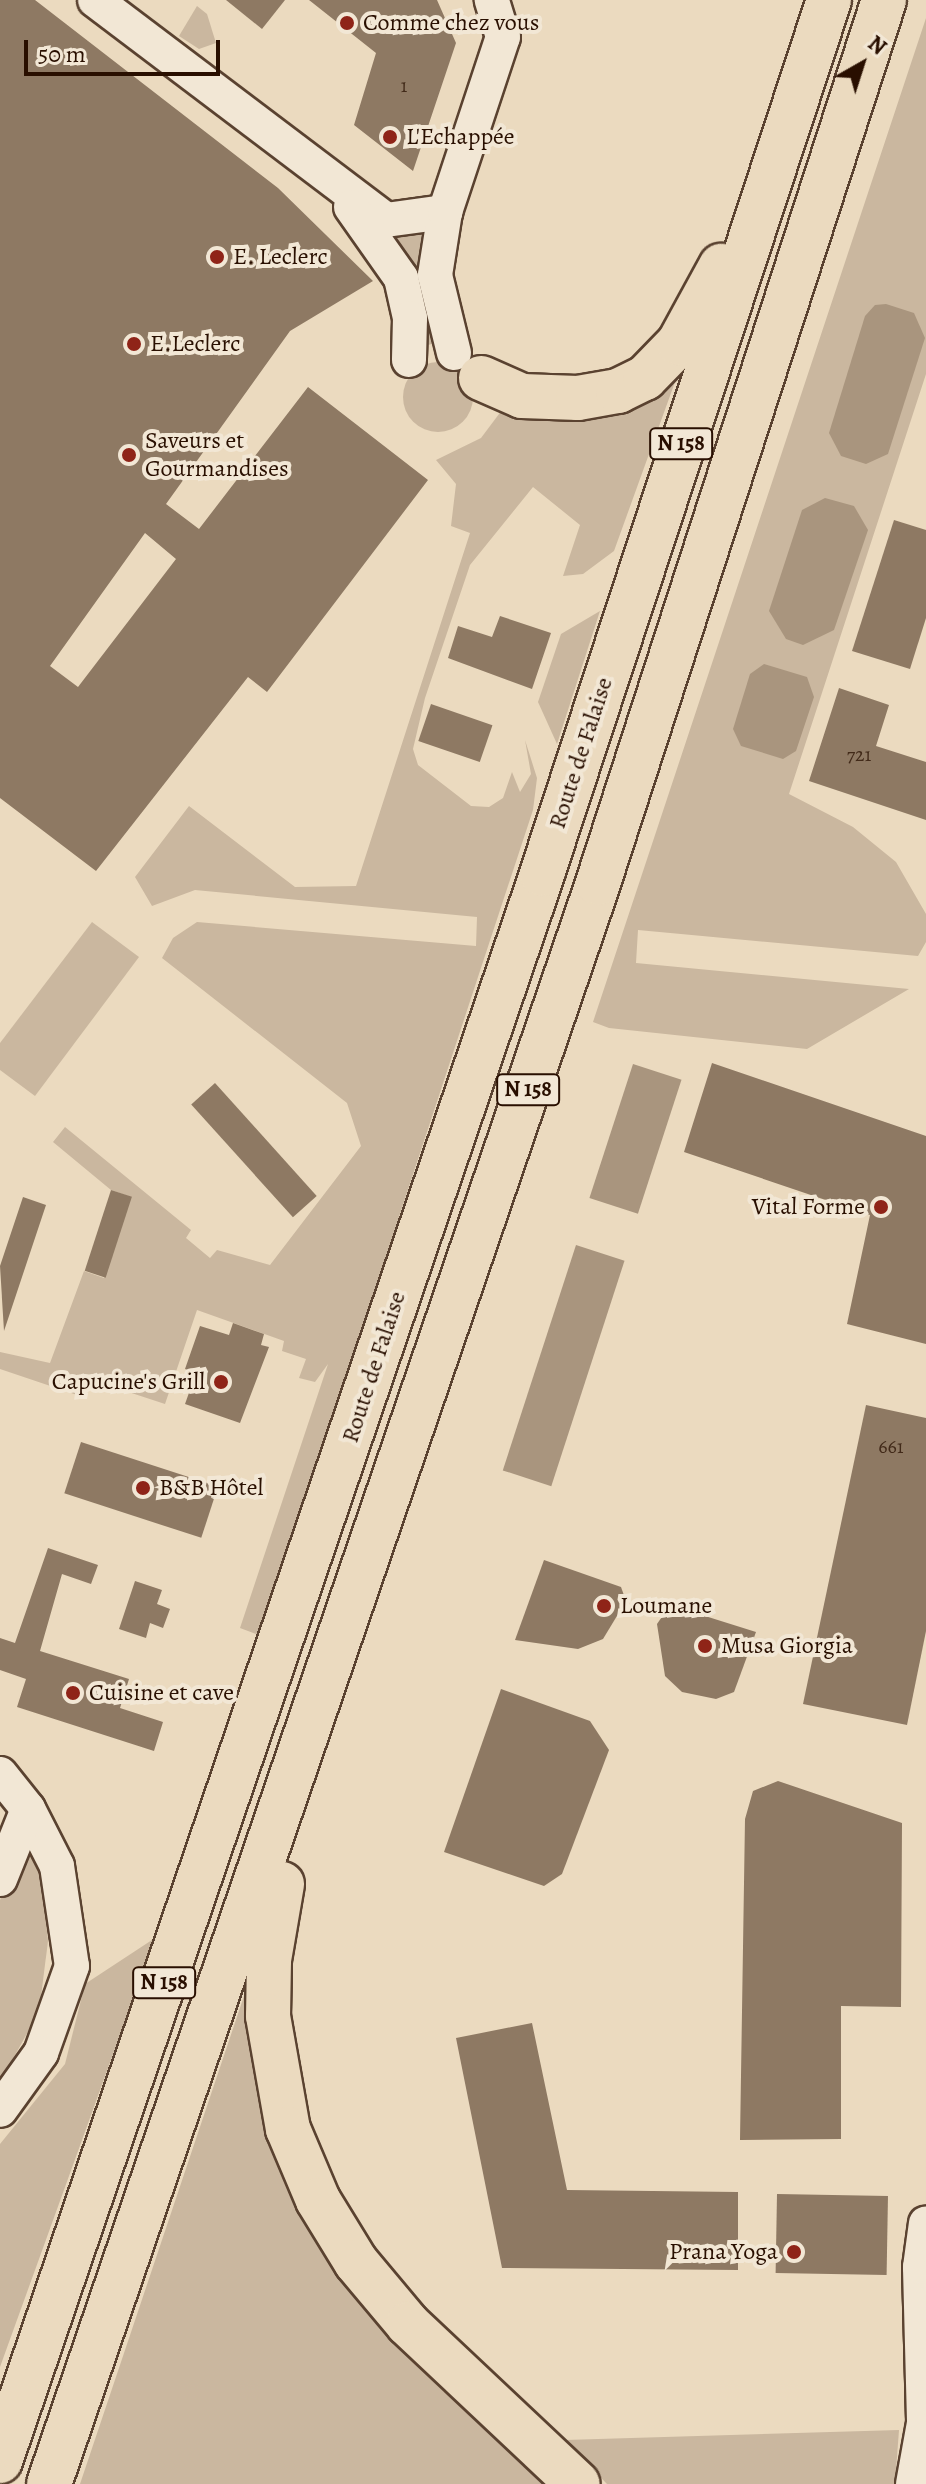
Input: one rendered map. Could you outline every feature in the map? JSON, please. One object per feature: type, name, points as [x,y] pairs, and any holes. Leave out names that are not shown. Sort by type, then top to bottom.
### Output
[{"type":"highway","name":"Route de Falaise","points":[[0,2461],[328,1504],[829,0]]},
{"type":"highway","name":"N 158","points":[[49,2484],[319,1709],[458,1297],[884,0]]},
{"type":"highway","name":"N 158","points":[[468,366],[522,396],[578,398],[618,391],[645,378],[679,343],[708,281],[756,223]]},
{"type":"highway","name":"N 158","points":[[319,1709],[320,1764],[275,1909],[269,1960],[268,2016],[288,2129],[318,2200],[381,2294],[578,2484]]},
{"type":"street","points":[[95,0],[386,220],[445,212]]},
{"type":"street","points":[[468,366],[435,275],[445,212],[503,37],[492,0]]},
{"type":"street","points":[[319,171],[369,226],[401,278],[410,318],[409,360]]},
{"type":"street","points":[[0,1774],[28,1809],[64,1893],[72,1966],[41,2053],[0,2110]]},
{"type":"street","points":[[0,1879],[28,1809]]},
{"type":"street","points":[[913,2484],[925,2416],[920,2267],[926,2223]]},
{"type":"shaded area","points":[[197,6],[207,14],[216,43],[199,49],[179,36]]},
{"type":"shaded area","points":[[926,18],[926,374],[789,794],[853,827],[896,862],[926,914],[926,942],[918,956],[638,930],[636,963],[909,989],[807,1049],[609,1028],[593,1022]]},
{"type":"shaded area","points":[[430,229],[436,343],[416,348],[384,233],[409,236]]},
{"type":"shaded area","points":[[886,304],[914,313],[925,338],[888,454],[866,464],[841,456],[829,433],[865,316],[875,305]]},
{"type":"shaded area","points":[[445,362],[467,377],[473,397],[471,411],[463,422],[452,430],[431,432],[413,422],[405,411],[403,390],[413,372],[424,364]]},
{"type":"shaded area","points":[[662,376],[675,382],[614,551],[583,574],[563,576],[580,525],[533,487],[470,565],[425,698],[413,749],[418,765],[471,806],[489,807],[503,798],[512,772],[520,792],[531,774],[525,740],[537,778],[533,810],[261,1636],[240,1628],[328,1364],[315,1382],[299,1378],[306,1359],[282,1351],[284,1341],[197,1310],[165,1404],[92,1380],[86,1398],[0,1369],[0,1352],[50,1363],[84,1271],[104,1278],[131,1197],[111,1190],[53,1142],[65,1127],[191,1230],[186,1238],[210,1258],[217,1250],[270,1265],[361,1146],[347,1103],[162,958],[173,938],[197,922],[476,946],[477,917],[195,890],[152,906],[135,877],[189,806],[295,887],[356,886],[470,533],[451,526],[456,484],[436,460],[481,438],[508,402]]},
{"type":"shaded area","points":[[825,498],[854,506],[868,530],[834,630],[803,645],[786,639],[769,611],[802,510]]},
{"type":"shaded area","points":[[600,611],[557,744],[538,702],[561,634]]},
{"type":"shaded area","points":[[764,664],[807,677],[814,697],[796,751],[783,759],[741,746],[733,729],[750,674]]},
{"type":"shaded area","points":[[92,922],[139,957],[35,1096],[0,1070],[0,1043]]},
{"type":"shaded area","points":[[633,1064],[682,1080],[638,1214],[589,1198]]},
{"type":"shaded area","points":[[576,1245],[625,1261],[551,1486],[503,1470]]},
{"type":"shaded area","points":[[27,1835],[41,1868],[48,1941],[39,2012],[0,2082],[0,1900]]},
{"type":"shaded area","points":[[155,1938],[0,2367],[0,2144],[65,2064],[85,1984]]},
{"type":"shaded area","points":[[247,1987],[254,2066],[279,2166],[312,2228],[555,2484],[80,2484]]},
{"type":"shaded area","points":[[899,2430],[895,2484],[607,2484],[565,2440]]},
{"type":"building","points":[[0,0],[35,0],[278,188],[373,281],[290,331],[166,504],[199,529],[308,387],[428,480],[267,692],[248,677],[96,871],[0,798]],"holes":[[[145,533],[176,559],[78,687],[50,666]]]},
{"type":"building","points":[[226,0],[285,0],[262,29]]},
{"type":"building","points":[[309,0],[437,0],[456,43],[413,171],[354,125],[376,53]]},
{"type":"building","points":[[894,520],[926,530],[926,618],[910,669],[852,651]]},
{"type":"building","points":[[500,616],[551,633],[532,689],[448,658],[458,626],[492,637]]},
{"type":"building","points":[[839,688],[889,705],[876,746],[926,762],[926,820],[809,781]]},
{"type":"building","points":[[431,704],[492,725],[480,762],[418,741]]},
{"type":"building","points":[[712,1063],[926,1136],[926,1344],[847,1324],[870,1215],[684,1152]]},
{"type":"building","points":[[215,1083],[317,1196],[293,1217],[191,1104]]},
{"type":"building","points":[[111,1190],[132,1197],[106,1278],[85,1271]]},
{"type":"building","points":[[23,1197],[46,1205],[4,1331],[0,1266]]},
{"type":"building","name":"Capucine's Grill","points":[[233,1323],[264,1334],[261,1345],[269,1347],[240,1423],[185,1404],[196,1373],[185,1369],[200,1326],[229,1335]]},
{"type":"building","points":[[866,1405],[926,1418],[926,1631],[907,1725],[803,1704]]},
{"type":"building","name":"B&B Hôtel","points":[[81,1442],[218,1486],[201,1538],[64,1493]]},
{"type":"building","name":"Cuisine et cave","points":[[48,1548],[98,1565],[91,1584],[62,1574],[40,1651],[129,1679],[120,1708],[163,1722],[154,1751],[17,1707],[26,1679],[0,1670],[0,1638],[15,1643]]},
{"type":"building","points":[[544,1560],[621,1587],[626,1601],[603,1639],[578,1649],[515,1640]]},
{"type":"building","points":[[135,1581],[162,1590],[157,1604],[170,1609],[163,1628],[150,1623],[146,1638],[119,1629]]},
{"type":"building","name":"Musa Giorgia","points":[[670,1605],[756,1632],[734,1692],[716,1699],[682,1692],[665,1676],[657,1624]]},
{"type":"building","points":[[501,1689],[590,1721],[609,1750],[562,1874],[544,1886],[444,1852]]},
{"type":"building","points":[[778,1781],[902,1823],[901,2007],[841,2006],[841,2139],[740,2140],[745,1819],[753,1791]]},
{"type":"building","points":[[532,2023],[567,2190],[738,2192],[738,2270],[502,2268],[456,2038]]},
{"type":"building","points":[[777,2194],[888,2196],[887,2275],[776,2273]]},
{"type":"place","name":"Comme chez vous","points":[[347,23]]},
{"type":"place","name":"L'Echappée","points":[[390,137]]},
{"type":"place","name":"E. Leclerc","points":[[217,257]]},
{"type":"place","name":"E.Leclerc","points":[[134,344]]},
{"type":"place","name":"Saveurs et Gourmandises","points":[[129,455]]},
{"type":"place","name":"Vital Forme","points":[[881,1207]]},
{"type":"place","name":"Capucine's Grill","points":[[221,1382]]},
{"type":"place","name":"B&B Hôtel","points":[[143,1488]]},
{"type":"place","name":"Loumane","points":[[604,1606]]},
{"type":"place","name":"Musa Giorgia","points":[[705,1646]]},
{"type":"place","name":"Cuisine et cave","points":[[73,1693]]},
{"type":"place","name":"Prana Yoga","points":[[794,2252]]}]
